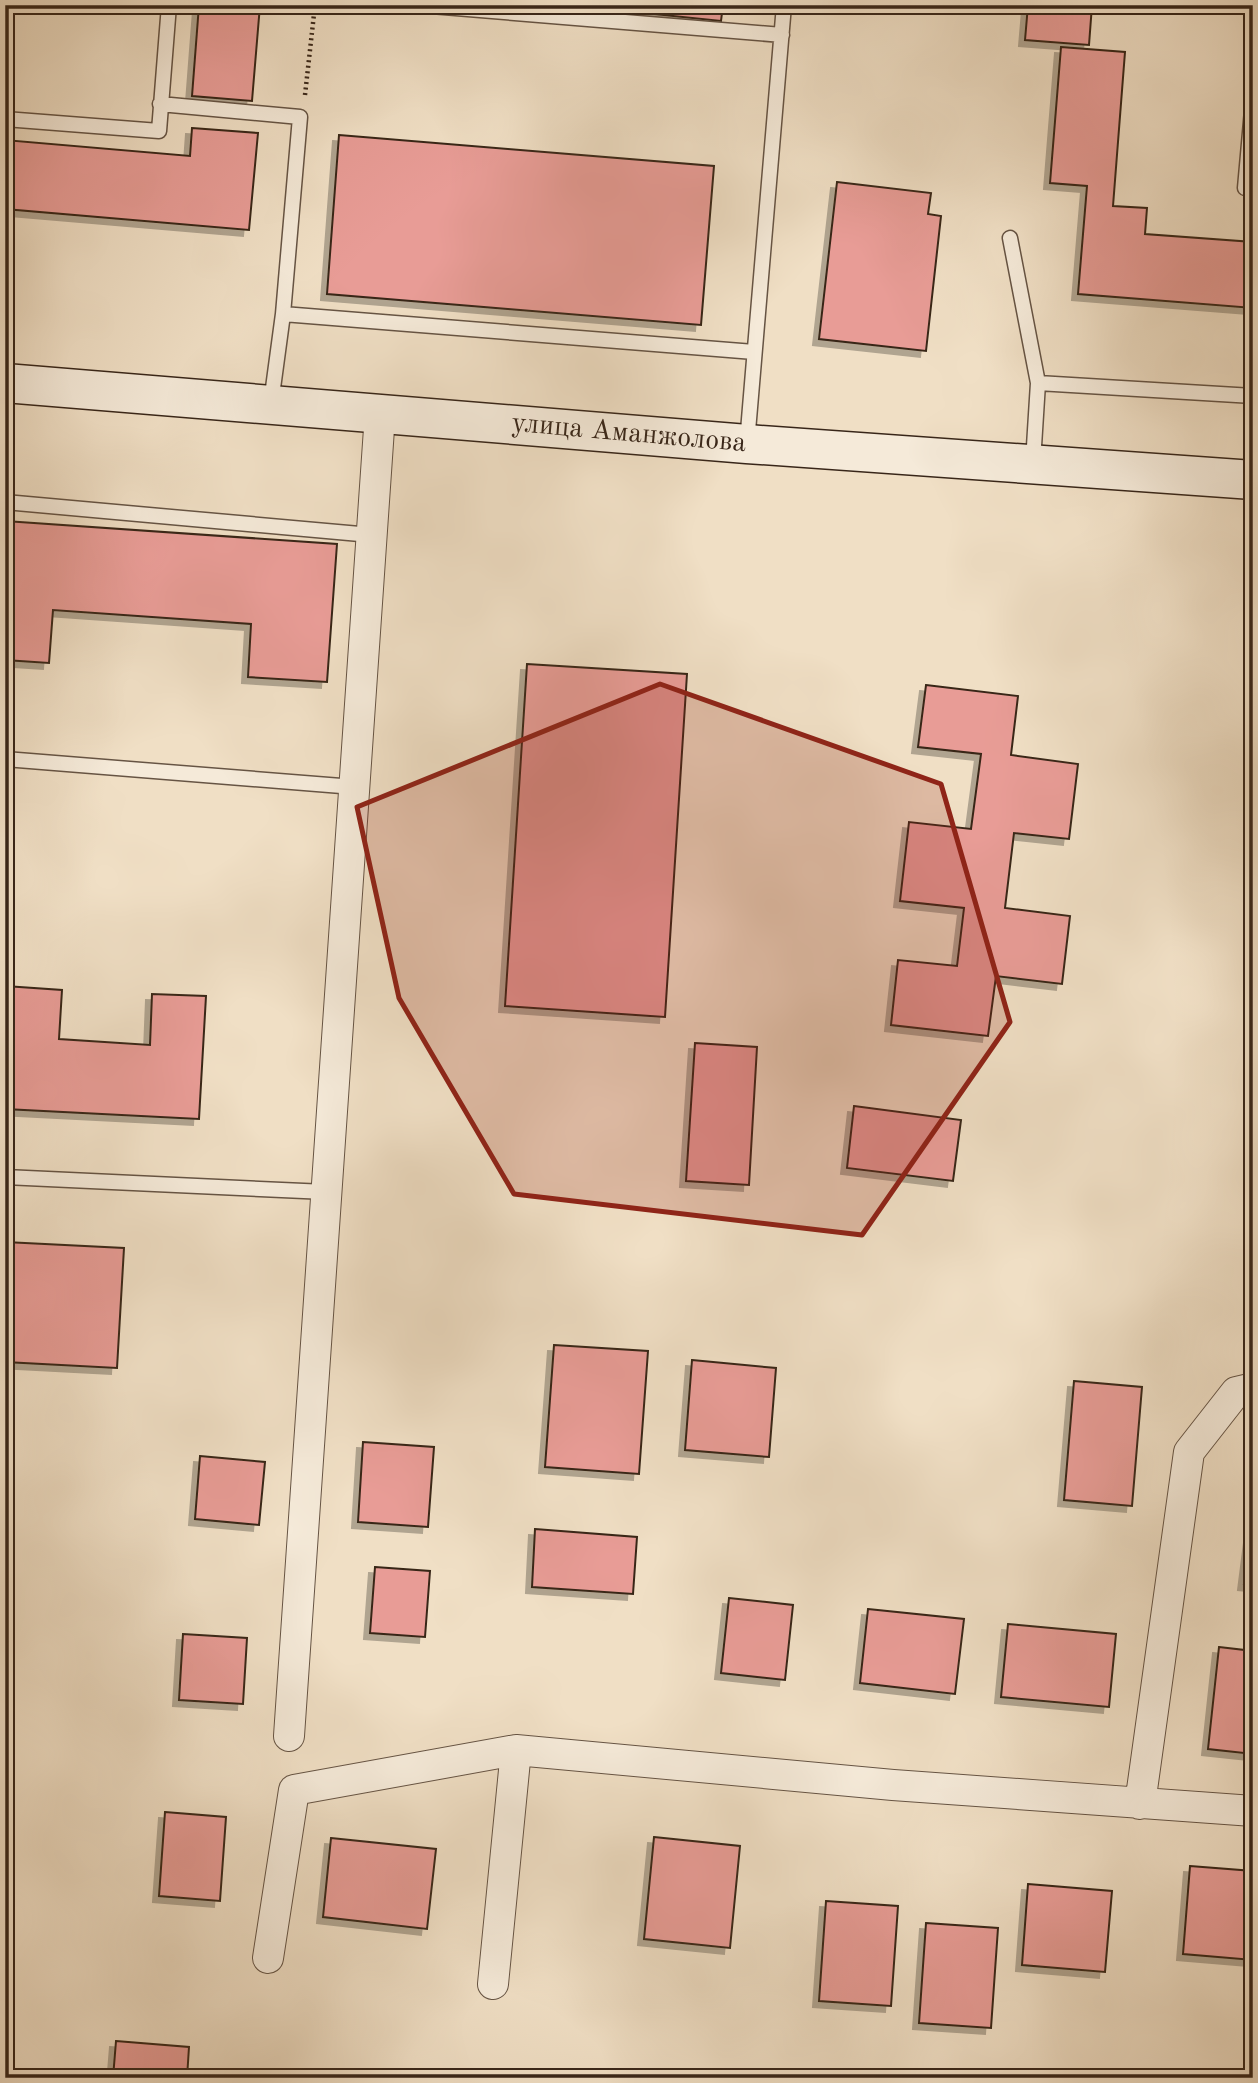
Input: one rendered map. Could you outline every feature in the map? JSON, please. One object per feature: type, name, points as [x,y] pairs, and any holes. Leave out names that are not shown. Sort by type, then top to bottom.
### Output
[{"type":"main road","name":"улица Аманжолова","points":[[5,383],[747,444],[1253,480]]},
{"type":"street","points":[[289,1736],[380,414]]},
{"type":"street","points":[[1140,1804],[1189,1452],[1236,1392],[1253,1388]]},
{"type":"street","points":[[493,1984],[516,1750]]},
{"type":"street","points":[[268,1958],[294,1790],[516,1750],[1140,1804],[1253,1811]]},
{"type":"lane","points":[[5,119],[159,131],[169,5]]},
{"type":"lane","points":[[419,5],[782,36]]},
{"type":"lane","points":[[747,444],[784,5]]},
{"type":"lane","points":[[1253,99],[1245,188],[1253,189]]},
{"type":"lane","points":[[160,104],[300,117],[283,314],[271,404]]},
{"type":"lane","points":[[1010,238],[1038,383],[1033,464]]},
{"type":"lane","points":[[283,314],[754,352]]},
{"type":"lane","points":[[1038,383],[1253,396]]},
{"type":"lane","points":[[5,502],[371,535]]},
{"type":"lane","points":[[5,759],[354,787]]},
{"type":"lane","points":[[5,1177],[326,1192]]},
{"type":"path","points":[[300,117],[315,5]]},
{"type":"highlighted area","points":[[660,684],[941,784],[1010,1022],[862,1235],[514,1194],[399,998],[357,807]]},
{"type":"building","points":[[199,5],[260,5],[252,101],[192,96]]},
{"type":"building","points":[[567,5],[723,5],[721,21]]},
{"type":"building","points":[[1028,5],[1092,5],[1089,45],[1025,40]]},
{"type":"building","points":[[1061,47],[1125,52],[1113,206],[1147,208],[1145,234],[1253,242],[1253,308],[1078,294],[1087,186],[1050,183]]},
{"type":"building","points":[[192,128],[258,133],[249,230],[5,209],[5,140],[190,156]]},
{"type":"building","points":[[339,135],[714,166],[701,325],[327,294]]},
{"type":"building","points":[[837,182],[931,193],[928,214],[941,216],[926,351],[819,339]]},
{"type":"building","points":[[5,521],[337,544],[327,682],[248,677],[251,624],[53,610],[49,663],[5,660]]},
{"type":"building","points":[[527,664],[687,674],[665,1017],[505,1006]]},
{"type":"building","points":[[926,685],[1018,696],[1011,755],[1078,764],[1069,839],[1014,833],[1005,908],[1070,916],[1062,984],[996,976],[988,1036],[891,1025],[898,960],[957,966],[964,908],[900,901],[909,822],[971,829],[981,754],[918,747]]},
{"type":"building","points":[[5,986],[62,990],[59,1039],[150,1045],[152,994],[206,996],[199,1119],[5,1109]]},
{"type":"building","points":[[695,1043],[757,1047],[749,1185],[686,1181]]},
{"type":"building","points":[[854,1106],[961,1120],[953,1181],[847,1168]]},
{"type":"building","points":[[5,1242],[124,1248],[117,1368],[5,1362]]},
{"type":"building","points":[[554,1345],[648,1351],[639,1474],[545,1467]]},
{"type":"building","points":[[692,1360],[776,1368],[769,1457],[685,1450]]},
{"type":"building","points":[[1074,1381],[1142,1387],[1132,1506],[1064,1500]]},
{"type":"building","points":[[363,1442],[434,1447],[428,1527],[358,1522]]},
{"type":"building","points":[[200,1456],[265,1462],[259,1525],[195,1519]]},
{"type":"building","points":[[535,1529],[637,1537],[633,1594],[532,1587]]},
{"type":"building","points":[[1253,1529],[1253,1585],[1244,1584]]},
{"type":"building","points":[[375,1567],[430,1571],[425,1637],[370,1633]]},
{"type":"building","points":[[729,1598],[793,1605],[785,1680],[721,1673]]},
{"type":"building","points":[[868,1609],[964,1619],[955,1694],[860,1683]]},
{"type":"building","points":[[1008,1624],[1116,1634],[1109,1707],[1001,1697]]},
{"type":"building","points":[[183,1634],[247,1638],[243,1704],[179,1700]]},
{"type":"building","points":[[1219,1647],[1253,1651],[1253,1754],[1208,1749]]},
{"type":"building","points":[[165,1812],[226,1817],[220,1901],[159,1896]]},
{"type":"building","points":[[654,1837],[740,1846],[730,1948],[644,1939]]},
{"type":"building","points":[[331,1838],[436,1849],[427,1929],[323,1917]]},
{"type":"building","points":[[1190,1866],[1253,1871],[1253,1960],[1183,1954]]},
{"type":"building","points":[[1028,1884],[1112,1891],[1105,1972],[1022,1965]]},
{"type":"building","points":[[826,1901],[898,1906],[891,2006],[819,2001]]},
{"type":"building","points":[[926,1923],[998,1928],[991,2028],[919,2023]]},
{"type":"building","points":[[116,2041],[189,2047],[187,2078],[113,2078]]}]
